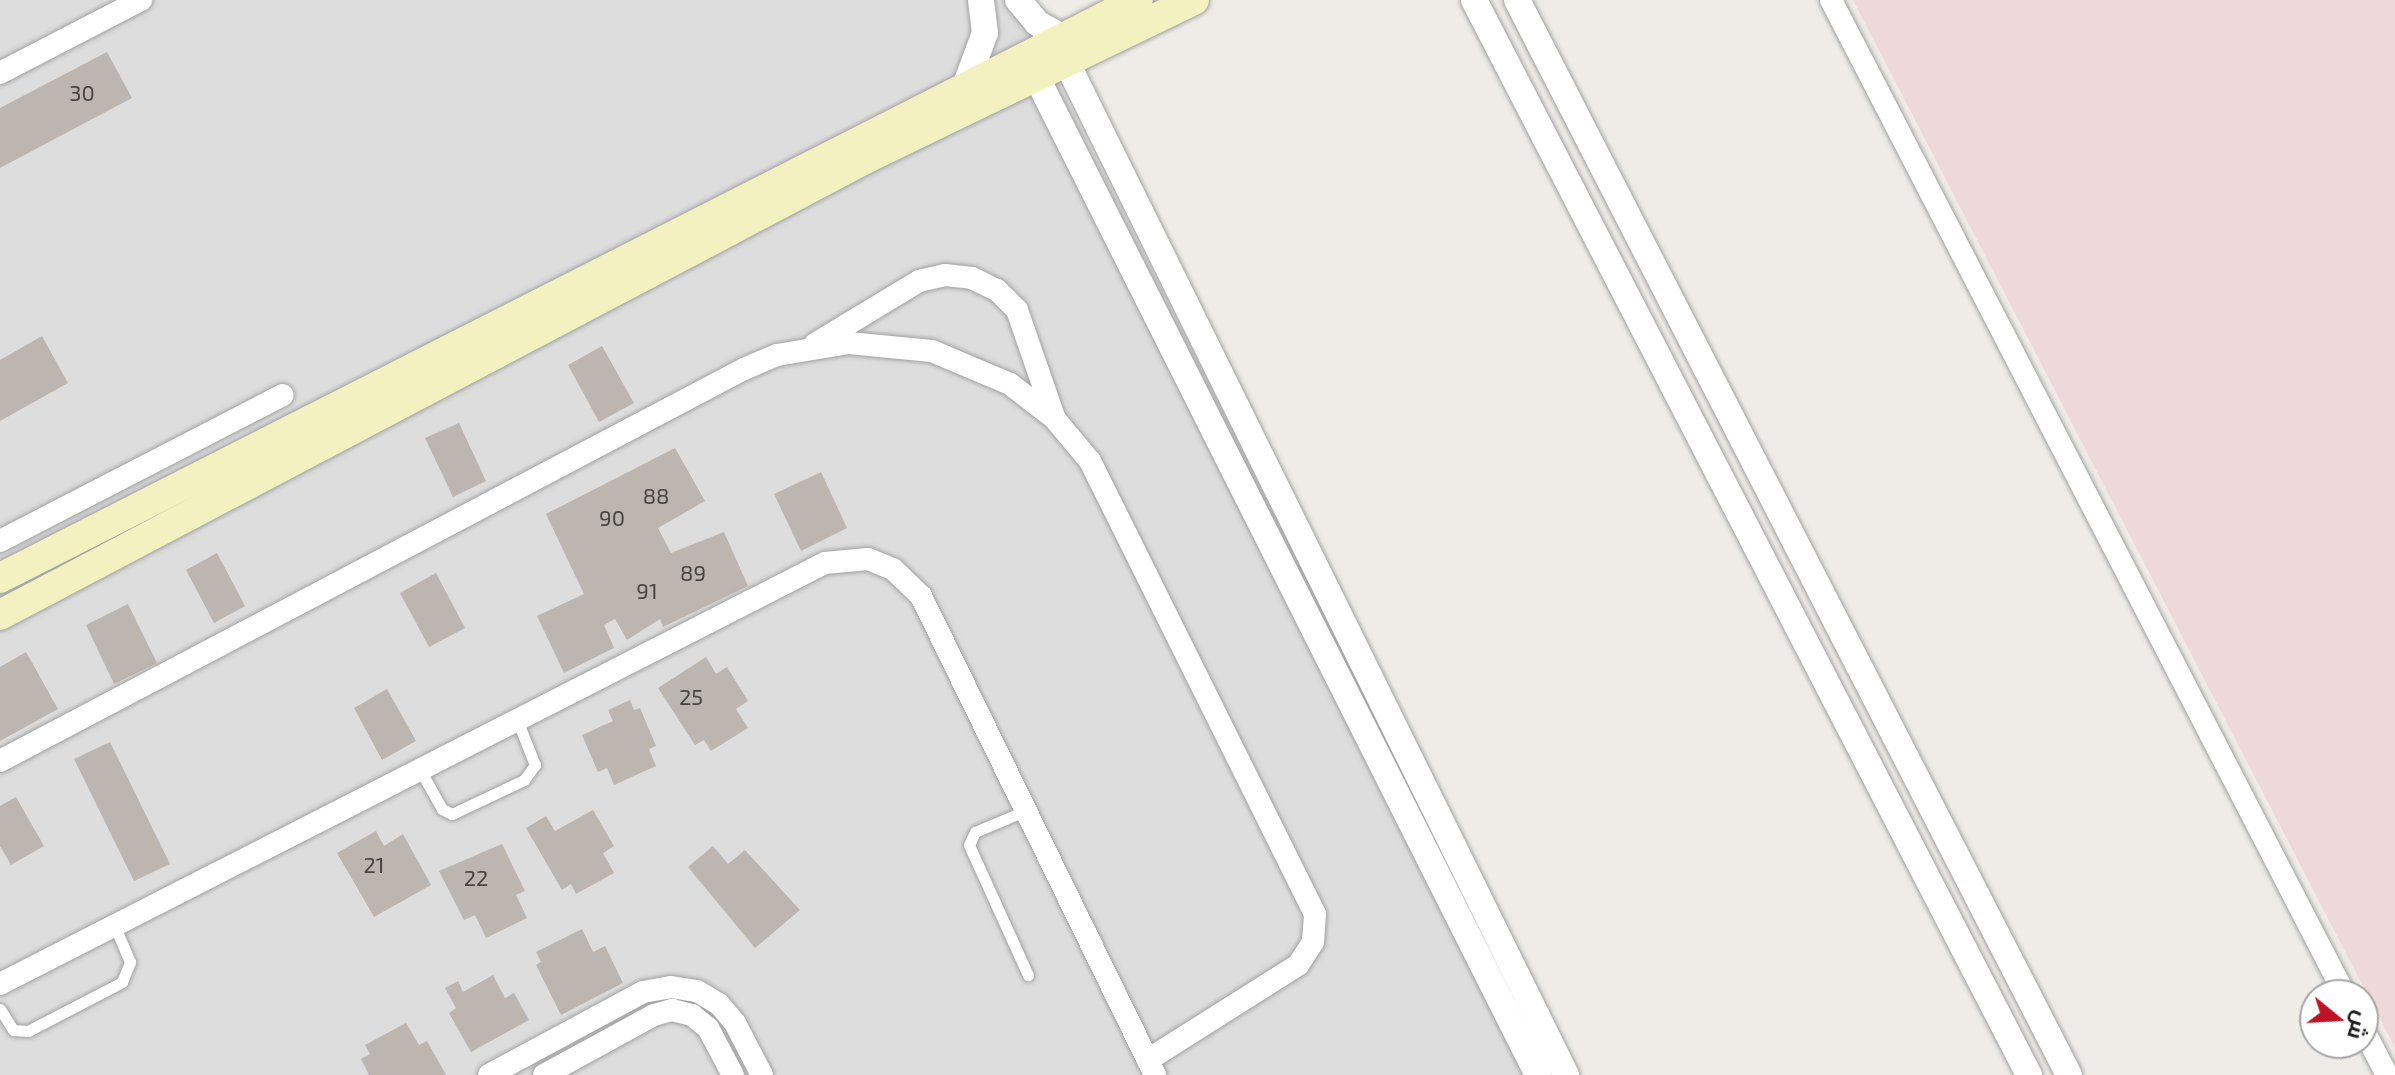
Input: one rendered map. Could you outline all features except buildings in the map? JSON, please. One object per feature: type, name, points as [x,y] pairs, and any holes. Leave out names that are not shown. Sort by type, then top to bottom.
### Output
[{"type":"main road","points":[[0,578],[862,148],[1035,74],[1064,48],[1138,0]]},
{"type":"main road","points":[[0,615],[862,148],[966,84],[1194,0]]},
{"type":"street","points":[[0,73],[141,0]]},
{"type":"street","points":[[966,84],[985,33],[982,0]]},
{"type":"street","points":[[1018,0],[1064,48],[1566,1075]]},
{"type":"street","points":[[1474,0],[2029,1075]]},
{"type":"street","points":[[1517,0],[2069,1075]]},
{"type":"street","points":[[1831,0],[2337,979]]},
{"type":"street","points":[[1502,54],[1536,38]]},
{"type":"street","points":[[1035,74],[1538,1075]]},
{"type":"street","points":[[0,984],[516,716],[825,563],[868,559],[893,569],[921,596],[1151,1067],[1298,965],[1313,942],[1315,914],[1107,489],[1054,418],[1017,310],[997,290],[972,278],[945,275],[919,281],[808,349]]},
{"type":"street","points":[[0,761],[744,369],[808,349],[877,343],[932,351],[985,371],[1054,418]]},
{"type":"street","points":[[0,541],[283,395]]},
{"type":"street","points":[[1882,788],[1913,771]]},
{"type":"street","points":[[489,1075],[643,992],[671,987],[697,991],[719,1004],[735,1023],[762,1075]]},
{"type":"street","points":[[544,1075],[654,1015],[672,1010],[692,1015],[708,1028],[733,1075]]},
{"type":"lane","points":[[418,767],[442,809],[452,814],[524,780],[535,765],[516,716]]},
{"type":"lane","points":[[1028,810],[975,832],[969,845],[1028,975]]},
{"type":"lane","points":[[0,1009],[13,1030],[28,1031],[122,982],[130,962],[115,926]]},
{"type":"shaded area","points":[[0,0],[1017,0],[1551,1075],[0,1075]]},
{"type":"shaded area","points":[[1853,0],[2395,0],[2395,1048],[2379,1017],[2379,979],[2359,979]]}]
